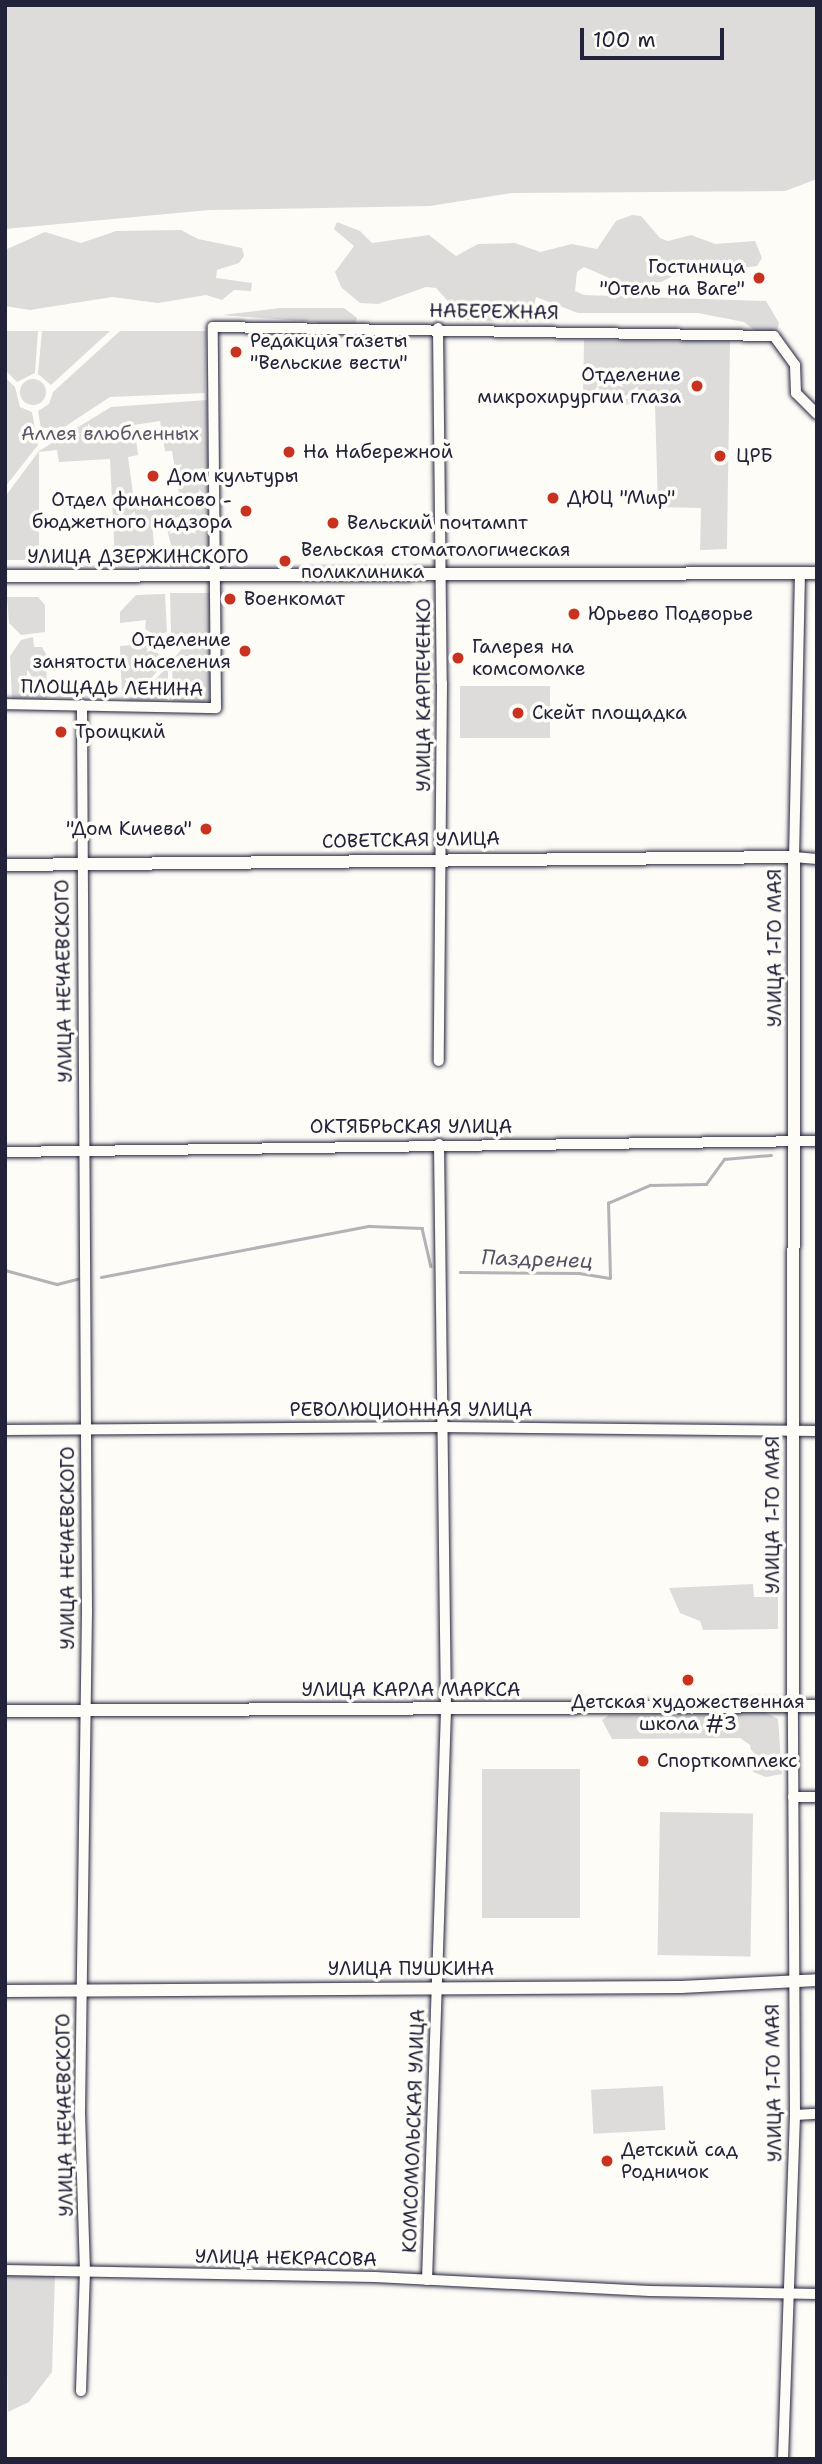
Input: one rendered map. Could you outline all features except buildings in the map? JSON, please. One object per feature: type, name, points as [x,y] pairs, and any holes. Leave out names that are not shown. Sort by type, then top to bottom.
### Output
[{"type":"main road","name":"УЛИЦА ДЗЕРЖИНСКОГО","points":[[5,576],[215,578],[817,572]]},
{"type":"main road","name":"СОВЕТСКАЯ УЛИЦА","points":[[5,865],[442,859],[794,858]]},
{"type":"main road","name":"УЛИЦА 1-ГО МАЯ","points":[[793,1706],[794,858]]},
{"type":"main road","name":"УЛИЦА КАРЛА МАРКСА","points":[[5,1711],[817,1706]]},
{"type":"main road","name":"УЛИЦА ПУШКИНА","points":[[5,1992],[681,1987],[817,1980]]},
{"type":"street","name":"НАБЕРЕЖНАЯ","points":[[213,327],[438,328],[774,336],[795,365],[796,393],[817,414]]},
{"type":"street","name":"ПЛОЩАДЬ ЛЕНИНА","points":[[5,704],[216,708],[213,327]]},
{"type":"street","name":"УЛИЦА КАРПЕЧЕНКО","points":[[438,328],[442,859],[439,1061]]},
{"type":"street","name":"УЛИЦА 1-ГО МАЯ","points":[[794,858],[800,572]]},
{"type":"street","name":"УЛИЦА НЕЧАЕВСКОГО","points":[[80,2391],[85,2272],[82,1990],[85,1151],[80,864],[82,705]]},
{"type":"street","name":"СОВЕТСКАЯ УЛИЦА","points":[[794,858],[817,859]]},
{"type":"street","name":"ОКТЯБРЬСКАЯ УЛИЦА","points":[[5,1152],[794,1139],[817,1141]]},
{"type":"street","name":"КОМСОМОЛЬСКАЯ УЛИЦА","points":[[427,2280],[446,1710],[440,1427],[439,1144]]},
{"type":"street","name":"РЕВОЛЮЦИОННАЯ УЛИЦА","points":[[5,1430],[440,1427],[817,1431]]},
{"type":"street","name":"УЛИЦА 1-ГО МАЯ","points":[[783,2459],[796,2115],[792,1980],[793,1706]]},
{"type":"street","points":[[793,1797],[817,1797]]},
{"type":"street","points":[[796,2115],[817,2114]]},
{"type":"street","name":"УЛИЦА НЕКРАСОВА","points":[[5,2270],[427,2280],[817,2294]]},
{"type":"green space","points":[[5,5],[817,5],[817,179],[785,191],[512,193],[430,206],[210,210],[5,229]]},
{"type":"green space","points":[[632,215],[641,216],[660,238],[668,241],[691,235],[715,244],[755,241],[762,258],[757,266],[673,276],[661,282],[623,284],[584,267],[577,272],[575,291],[584,295],[766,301],[779,323],[777,332],[758,333],[744,322],[698,313],[578,313],[536,297],[531,322],[465,320],[436,288],[426,287],[378,304],[360,303],[341,287],[335,272],[354,246],[334,229],[337,222],[360,231],[372,243],[429,235],[456,256],[478,244],[515,243],[540,252],[572,244],[597,249],[616,221]]},
{"type":"green space","points":[[181,230],[198,239],[242,248],[244,256],[239,263],[217,270],[216,278],[252,283],[251,291],[234,290],[222,300],[206,295],[158,303],[112,297],[30,310],[5,306],[5,250],[45,232],[81,243],[116,231]]},
{"type":"green space","points":[[280,308],[344,308],[357,318],[355,326],[331,331],[316,322],[222,315]]},
{"type":"green space","name":"Аллея влюбленных","points":[[5,331],[38,331],[35,373],[17,382],[5,370]]},
{"type":"green space","name":"Аллея влюбленных","points":[[42,331],[110,331],[51,385],[38,374]]},
{"type":"green space","name":"Аллея влюбленных","points":[[120,331],[206,331],[205,393],[110,397],[43,441],[38,411],[49,404],[53,392]]},
{"type":"green space","name":"ЦРБ","points":[[584,340],[730,341],[727,549],[700,550],[701,508],[658,507],[655,405],[591,404],[583,399]]},
{"type":"green space","name":"Аллея влюбленных","points":[[5,377],[15,387],[20,407],[32,412],[38,445],[5,487]]},
{"type":"green space","name":"Аллея влюбленных","points":[[33,379],[42,383],[46,392],[42,401],[33,405],[24,401],[20,392],[24,383]]},
{"type":"green space","name":"Аллея влюбленных","points":[[207,400],[210,555],[174,556],[164,518],[152,521],[155,558],[115,560],[110,459],[59,462],[57,450],[39,452],[39,560],[5,560],[7,494],[39,451],[111,407]],"holes":[[[160,421],[165,451],[172,451],[179,494],[169,496],[170,507],[148,511],[146,500],[134,501],[128,457],[138,455],[134,425]]]},
{"type":"green space","points":[[170,593],[212,593],[212,629],[204,641],[182,644],[171,633]]},
{"type":"green space","points":[[165,594],[167,633],[158,637],[145,629],[146,620],[120,623],[120,612],[136,595]]},
{"type":"green space","points":[[7,597],[38,597],[45,605],[45,632],[21,635],[9,623]]},
{"type":"green space","points":[[144,632],[157,640],[155,651],[166,660],[149,681],[122,698],[120,646],[144,644]]},
{"type":"green space","points":[[33,637],[34,647],[42,647],[46,654],[47,700],[12,700],[10,656],[21,640]]},
{"type":"green space","points":[[206,646],[212,648],[211,699],[201,704],[173,703],[172,660],[182,649]]},
{"type":"green space","points":[[168,666],[168,700],[125,702],[151,684]]},
{"type":"green space","points":[[460,686],[550,686],[550,738],[460,738]]},
{"type":"green space","points":[[753,1584],[754,1597],[778,1597],[778,1629],[703,1630],[700,1621],[680,1613],[669,1588]]},
{"type":"green space","points":[[765,1712],[778,1719],[782,1774],[766,1777],[753,1772],[750,1745],[740,1738],[612,1739],[602,1720],[609,1715]]},
{"type":"green space","points":[[482,1769],[580,1769],[580,1918],[482,1918]]},
{"type":"green space","points":[[660,1812],[753,1814],[750,1957],[658,1955]]},
{"type":"green space","points":[[663,2086],[665,2130],[593,2134],[591,2090]]},
{"type":"green space","points":[[5,2270],[55,2275],[52,2372],[29,2402],[8,2412]]},
{"type":"waterway","name":"Паздренец","points":[[460,1272],[579,1273],[610,1278],[608,1203],[650,1185],[706,1184],[724,1159],[771,1155]]},
{"type":"waterway","name":"Паздренец","points":[[101,1277],[369,1226],[422,1228],[431,1266]]},
{"type":"waterway","name":"Паздренец","points":[[5,1270],[57,1284],[77,1279]]},
{"type":"place","name":"Гостиница \"Отель на Ваге\"","points":[[759,278]]},
{"type":"place","name":"Редакция газеты \"Вельские вести\"","points":[[236,352]]},
{"type":"place","name":"Отделение микрохирургии глаза","points":[[697,386]]},
{"type":"place","name":"На Набережной","points":[[289,452]]},
{"type":"place","name":"ЦРБ","points":[[720,456]]},
{"type":"place","name":"Дом культуры","points":[[153,476]]},
{"type":"place","name":"ДЮЦ \"Мир\"","points":[[553,498]]},
{"type":"place","name":"Отдел финансово - бюджетного надзора","points":[[246,511]]},
{"type":"place","name":"Вельский почтампт","points":[[333,523]]},
{"type":"place","name":"Вельская стоматологическая поликлиника","points":[[285,561]]},
{"type":"place","name":"Военкомат","points":[[230,599]]},
{"type":"place","name":"Юрьево Подворье","points":[[574,614]]},
{"type":"place","name":"Отделение занятости населения","points":[[245,651]]},
{"type":"place","name":"Галерея на комсомолке","points":[[458,658]]},
{"type":"place","name":"Скейт площадка","points":[[518,713]]},
{"type":"place","name":"Троицкий","points":[[61,732]]},
{"type":"place","name":"\"Дом Кичева\"","points":[[206,829]]},
{"type":"place","name":"Детская художественная школа #3","points":[[688,1680]]},
{"type":"place","name":"Спорткомплекс","points":[[643,1761]]},
{"type":"place","name":"Детский сад Родничок","points":[[607,2161]]}]
